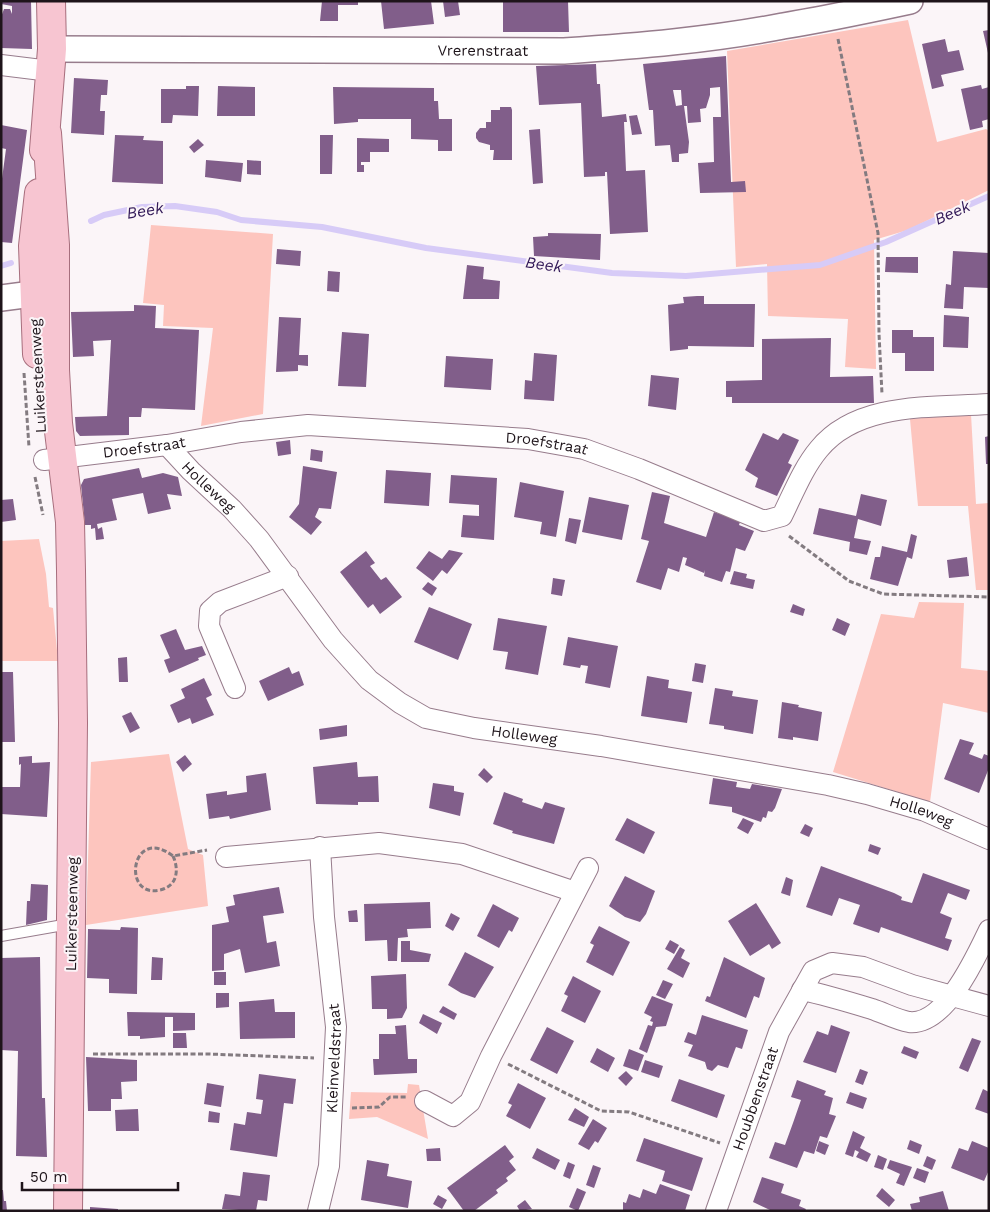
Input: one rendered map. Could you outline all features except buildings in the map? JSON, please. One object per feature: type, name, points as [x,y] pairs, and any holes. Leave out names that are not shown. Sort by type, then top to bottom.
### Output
[{"type":"main road","name":"Luikersteenweg","points":[[51,1],[51,60],[47,133],[55,246],[45,292],[55,370],[45,458],[70,522],[70,618],[74,723],[68,1211]]},
{"type":"street","name":"Vrerenstraat","points":[[1,65],[51,60],[564,50],[638,46],[707,38],[910,1]]},
{"type":"street","points":[[1,298],[45,292]]},
{"type":"street","points":[[771,520],[782,516],[819,448],[855,422],[883,413],[989,404]]},
{"type":"street","name":"Droefstraat","points":[[45,458],[167,445],[241,432],[308,425],[528,439],[584,449],[639,469],[754,518],[771,520]]},
{"type":"street","name":"Holleweg","points":[[167,445],[191,472],[232,509],[288,576],[333,640],[369,680],[400,703],[426,718],[474,728],[601,746],[838,787],[925,811],[989,839]]},
{"type":"street","points":[[235,688],[209,626],[210,611],[220,602],[288,576]]},
{"type":"street","points":[[226,857],[379,843],[462,854],[575,892]]},
{"type":"street","name":"Kleinveldstraat","points":[[318,1211],[329,1166],[336,1058],[336,1027],[324,917],[320,847]]},
{"type":"street","points":[[425,1101],[453,1116],[470,1102],[490,1056],[588,868]]},
{"type":"street","points":[[802,990],[834,997],[910,1022],[926,1018],[952,996],[975,960],[989,930]]},
{"type":"street","name":"Houbbenstraat","points":[[716,1211],[779,1032],[813,972],[832,963],[863,967],[912,985],[989,1006]]},
{"type":"lane","points":[[1,936],[72,923]]},
{"type":"path","points":[[833,16],[878,233],[880,255],[879,334],[883,413]]},
{"type":"path","points":[[24,370],[45,458]]},
{"type":"path","points":[[771,520],[802,547],[849,581],[883,594],[989,597]]},
{"type":"path","points":[[173,856],[177,864],[177,874],[173,882],[165,888],[156,891],[146,888],[139,882],[135,874],[135,864],[139,855],[146,849],[156,847],[165,850],[173,856],[214,850],[226,857]]},
{"type":"path","points":[[70,1054],[209,1054],[336,1058]]},
{"type":"path","points":[[490,1056],[601,1111],[630,1112],[737,1150]]},
{"type":"path","points":[[333,1108],[379,1107],[390,1098],[411,1097],[425,1101]]},
{"type":"shaded area","points":[[908,20],[937,142],[986,129],[989,131],[989,190],[908,230],[874,240],[876,369],[845,367],[848,319],[768,316],[767,264],[736,267],[727,51]]},
{"type":"shaded area","points":[[151,225],[273,234],[263,414],[201,426],[213,328],[163,326],[164,305],[143,303]]},
{"type":"shaded area","points":[[971,414],[976,504],[989,503],[989,590],[976,590],[968,506],[918,506],[910,419]]},
{"type":"shaded area","points":[[39,539],[46,574],[49,607],[53,608],[58,661],[1,661],[1,541]]},
{"type":"shaded area","points":[[919,602],[964,603],[961,668],[989,671],[989,713],[943,703],[930,802],[833,772],[881,614],[914,618]]},
{"type":"shaded area","points":[[169,754],[188,849],[203,855],[208,906],[86,925],[91,762]]},
{"type":"shaded area","points":[[408,1084],[419,1085],[428,1139],[377,1117],[349,1119],[351,1092],[407,1093]]},
{"type":"waterway","name":"Beek","points":[[91,221],[104,215],[142,207],[175,206],[217,212],[241,220],[322,227],[426,248],[612,273],[686,276],[820,265],[886,242],[989,196]]},
{"type":"waterway","name":"Beek","points":[[1,266],[11,263]]}]
